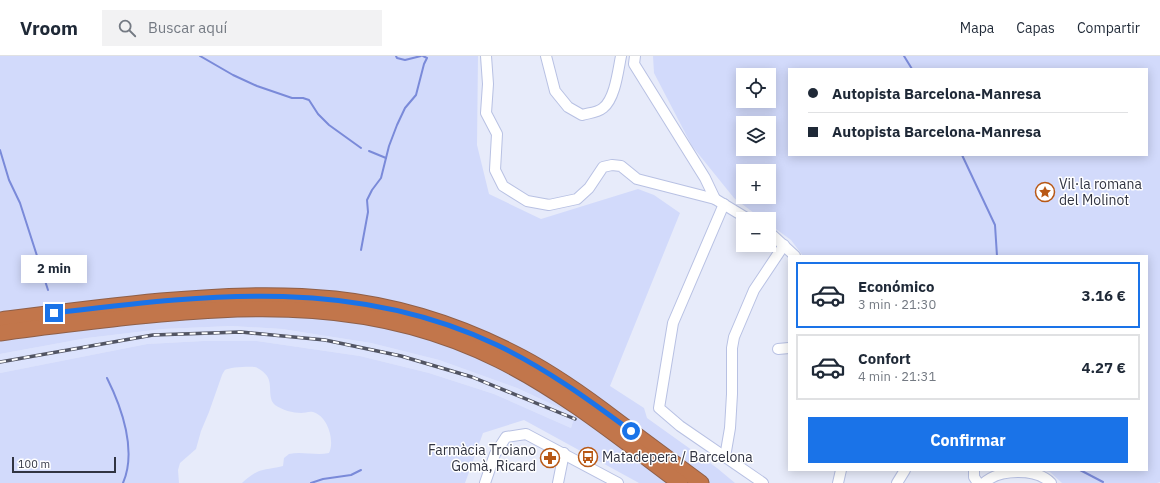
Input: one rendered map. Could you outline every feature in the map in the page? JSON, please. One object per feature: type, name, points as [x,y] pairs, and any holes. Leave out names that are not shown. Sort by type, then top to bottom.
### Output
[{"type":"highway","points":[[0,320],[141,303],[221,297],[259,296],[317,298],[348,301],[388,308],[451,326],[496,344],[539,367],[588,399],[701,483]]},
{"type":"highway","points":[[0,333],[152,315],[244,308],[316,310],[357,315],[386,321],[449,339],[515,368],[576,406],[680,483]]},
{"type":"street","points":[[486,56],[488,84],[486,113],[497,134],[495,170],[503,186],[527,201],[549,205],[577,199],[589,188],[603,167],[612,165],[621,166],[637,178],[719,202],[736,212]]},
{"type":"street","points":[[546,56],[555,91],[568,107],[582,115],[602,109],[611,99],[622,56]]},
{"type":"street","points":[[635,56],[634,64],[719,202]]},
{"type":"street","points":[[719,202],[673,324],[660,408],[680,426],[763,483]]},
{"type":"street","points":[[776,238],[794,255]]},
{"type":"street","points":[[725,457],[730,428],[732,348],[734,337],[754,290],[784,245]]},
{"type":"street","points":[[778,349],[788,348]]},
{"type":"street","points":[[485,483],[495,454],[506,437],[526,434],[564,453],[615,482]]},
{"type":"street","points":[[558,483],[564,453]]},
{"type":"street","points":[[838,483],[841,471]]},
{"type":"street","points":[[897,483],[905,471]]},
{"type":"street","points":[[974,471],[974,476],[978,483]]},
{"type":"street","points":[[984,483],[989,478],[1018,471],[1047,479],[1051,483]]},
{"type":"shaded area","points":[[0,56],[478,56],[477,145],[489,194],[541,219],[638,189],[654,195],[680,213],[610,386],[644,408],[647,418],[717,468],[735,483],[639,483],[524,420],[483,433],[465,483],[242,483],[257,472],[283,466],[284,458],[289,454],[329,453],[331,448],[331,436],[323,418],[318,414],[313,412],[301,413],[284,410],[275,405],[271,399],[269,380],[267,376],[258,368],[240,367],[231,368],[224,371],[201,431],[196,449],[180,463],[178,470],[179,483],[0,483],[0,373],[147,344],[203,341],[257,341],[360,356],[429,373],[494,394],[571,428],[575,415],[517,388],[439,360],[371,343],[282,329],[231,326],[163,329],[87,338],[0,354]]},
{"type":"shaded area","points":[[653,56],[1160,56],[1160,482],[1062,483],[1050,472],[1046,471],[1148,471],[1148,255],[802,255],[791,240],[776,229],[776,212],[753,212],[742,204],[776,204],[776,164],[736,164],[736,200],[692,146],[654,73]]},
{"type":"shaded area","points":[[231,326],[282,329],[371,343],[439,360],[517,388],[575,415],[571,428],[494,394],[429,373],[360,356],[257,341],[203,341],[147,344],[0,373],[0,354],[87,338],[163,329]]},
{"type":"waterway","points":[[200,56],[233,75],[257,86],[292,98],[303,98],[309,100],[318,114],[329,125],[361,148]]},
{"type":"waterway","points":[[396,56],[397,58],[405,60],[421,56]]},
{"type":"waterway","points":[[361,250],[368,212],[367,200],[381,178],[389,146],[397,125],[405,108],[416,95],[427,58],[423,56]]},
{"type":"waterway","points":[[904,56],[911,68]]},
{"type":"waterway","points":[[0,150],[9,180],[20,203],[48,290]]},
{"type":"waterway","points":[[369,151],[386,158]]},
{"type":"waterway","points":[[962,156],[995,225],[997,255]]},
{"type":"waterway","points":[[107,378],[118,403],[126,430],[129,457],[123,483]]},
{"type":"waterway","points":[[311,483],[323,479],[351,475],[361,470]]},
{"type":"waterway","points":[[1082,471],[1103,482]]},
{"type":"railway","points":[[0,362],[153,335],[241,332],[325,340],[401,356],[472,377],[575,419]]},
{"type":"place","name":"Vil·la romana del Molinot","points":[[1045,192]]},
{"type":"place","name":"Matadepera / Barcelona","points":[[588,457]]},
{"type":"place","name":"Farmàcia Troiano Gomà, Ricard","points":[[550,458]]},
{"type":"route","points":[[54,313],[177,300],[221,297],[298,296],[369,304],[451,326],[496,344],[558,379],[631,431]]}]
